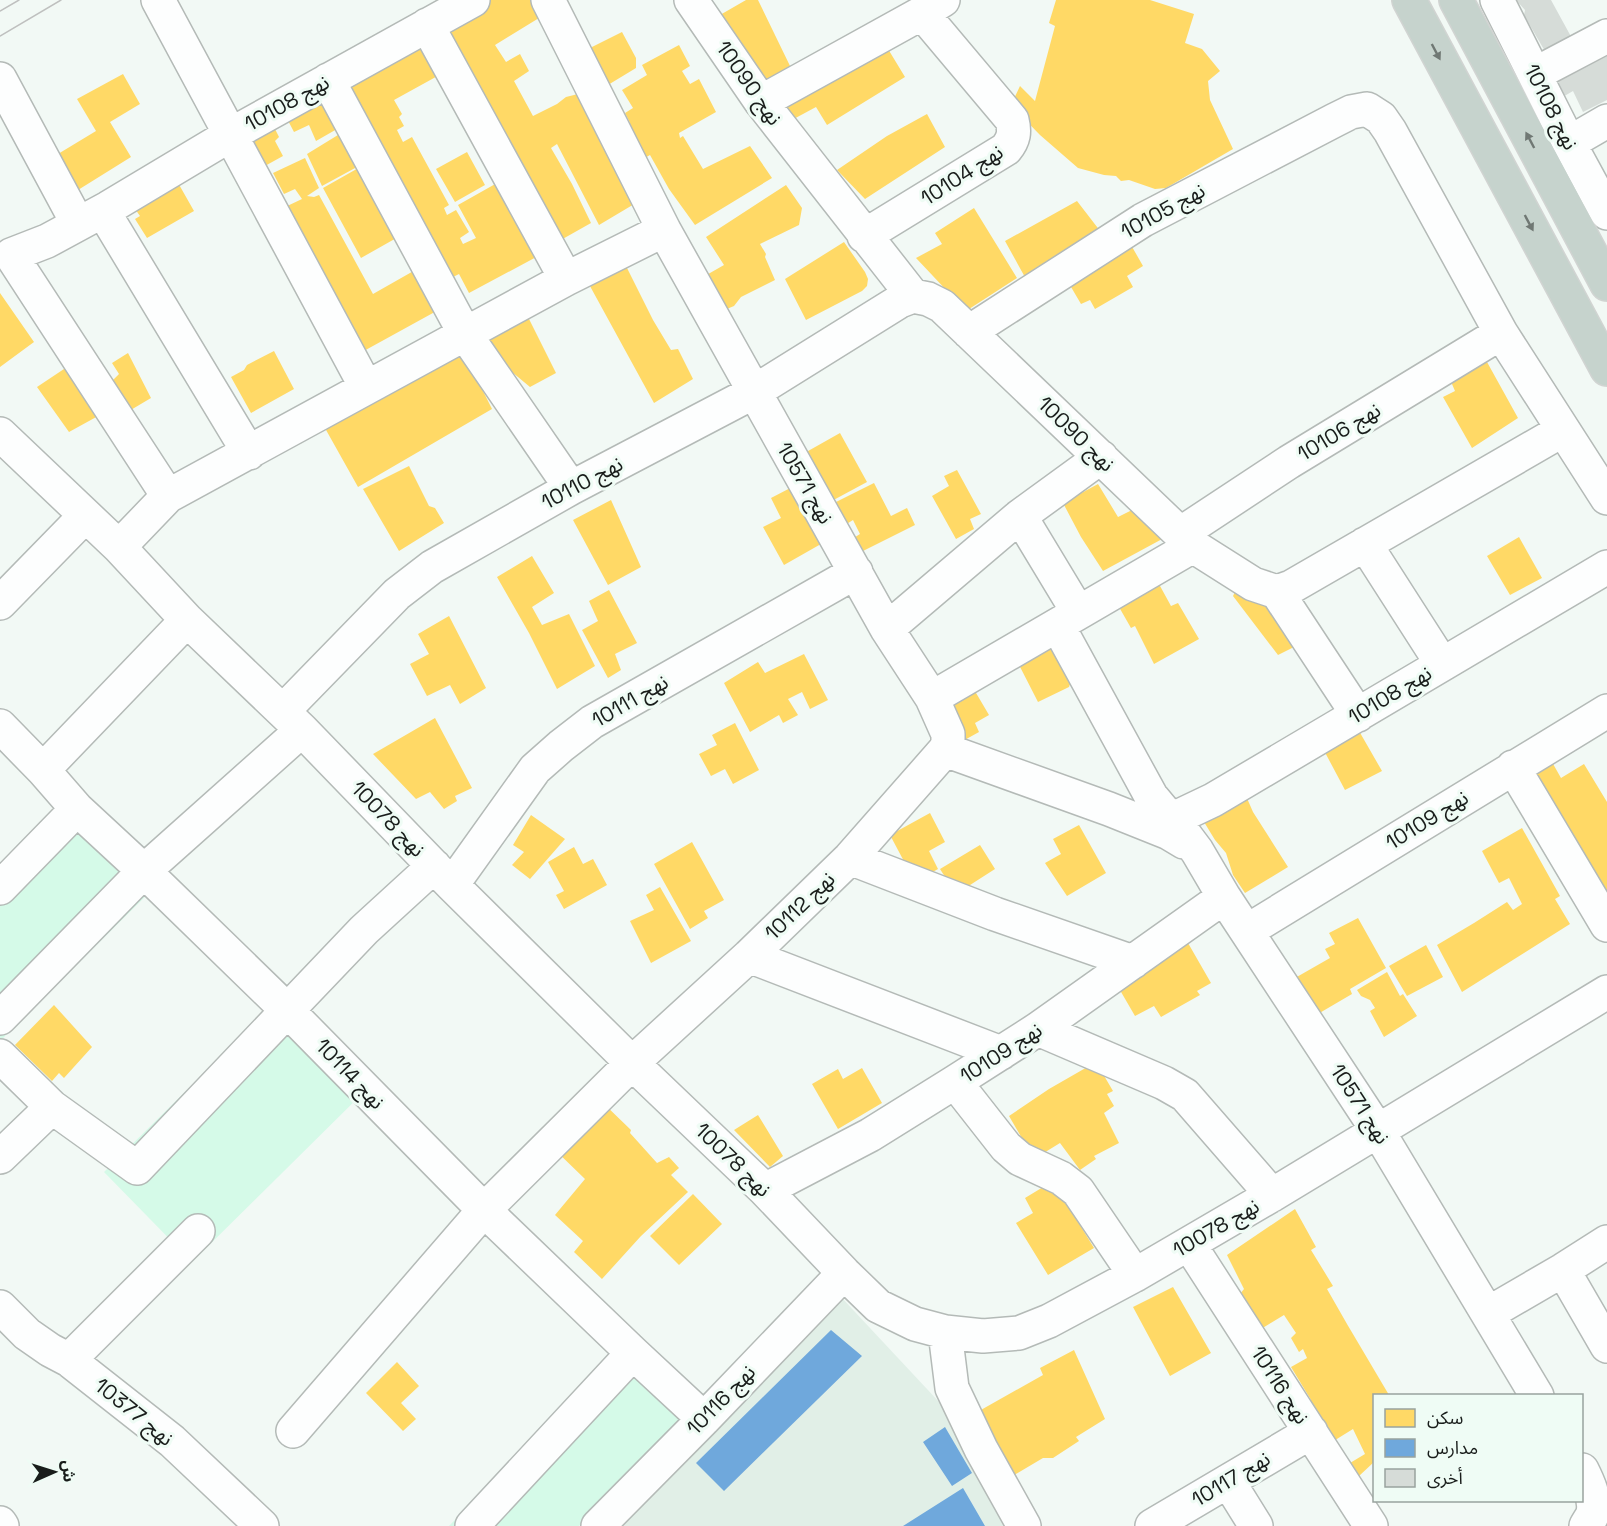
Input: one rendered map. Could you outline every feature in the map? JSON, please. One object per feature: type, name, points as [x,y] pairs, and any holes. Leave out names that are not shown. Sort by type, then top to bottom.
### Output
[{"type":"highway","points":[[1408,0],[1607,369]]},
{"type":"highway","points":[[1456,0],[1607,285]]},
{"type":"street","points":[[158,0],[366,387]]},
{"type":"street","name":"نهج 10108","points":[[4,254],[48,241],[230,135],[473,0]]},
{"type":"street","name":"نهج 10571","points":[[548,0],[664,230],[887,629],[932,698],[947,742]]},
{"type":"street","name":"نهج 10090","points":[[691,0],[761,102],[912,296],[928,299],[942,306],[1186,540],[1253,584],[1277,592]]},
{"type":"street","name":"نهج 10108","points":[[1497,0],[1569,143],[1604,202]]},
{"type":"street","name":"نهج 10104","points":[[761,102],[932,7],[1012,120],[1015,131],[1006,149],[864,236]]},
{"type":"street","points":[[427,25],[566,279]]},
{"type":"street","points":[[1535,74],[1607,36]]},
{"type":"street","points":[[0,79],[249,453]]},
{"type":"street","points":[[328,80],[465,334],[571,488]]},
{"type":"street","name":"نهج 10105","points":[[969,332],[1143,220],[1351,112],[1367,109],[1381,118],[1390,131],[1501,333]]},
{"type":"street","points":[[1569,143],[1607,121]]},
{"type":"street","points":[[119,547],[168,496],[566,279],[664,230]]},
{"type":"street","points":[[4,254],[168,496]]},
{"type":"street","name":"نهج 10110","points":[[0,1018],[293,720],[397,594],[432,567],[571,488],[754,392],[900,301],[912,296]]},
{"type":"street","points":[[1501,333],[1607,498]]},
{"type":"street","name":"نهج 10106","points":[[932,698],[1068,619],[1186,540],[1289,462],[1501,333]]},
{"type":"street","points":[[1358,715],[1277,592],[1291,587],[1563,430]]},
{"type":"street","name":"نهج 10078","points":[[0,434],[119,547],[187,620],[293,720],[443,875],[632,1063],[765,1190],[844,1273],[878,1306],[915,1324],[945,1332],[983,1336],[1019,1333],[1049,1321],[1189,1244],[1607,992]]},
{"type":"street","points":[[887,629],[1020,516],[1101,458]]},
{"type":"street","points":[[0,603],[85,516]]},
{"type":"street","name":"نهج 10571","points":[[1020,516],[1151,796],[1197,851],[1224,897],[1378,1131],[1536,1394]]},
{"type":"street","points":[[1365,544],[1443,664]]},
{"type":"street","name":"نهج 10108","points":[[1171,820],[1213,800],[1607,567]]},
{"type":"street","name":"نهج 10111","points":[[52,1107],[137,1168],[363,930],[443,875],[535,770],[568,740],[592,722],[856,572]]},
{"type":"street","points":[[43,770],[187,620]]},
{"type":"street","name":"نهج 10109","points":[[1247,930],[1607,711]]},
{"type":"street","name":"نهج 10114","points":[[0,726],[77,809],[287,1010],[484,1210],[704,1419]]},
{"type":"street","points":[[947,742],[1169,833],[1197,851]]},
{"type":"street","name":"نهج 10112","points":[[293,1431],[484,1210],[632,1063],[749,956],[849,858],[947,742]]},
{"type":"street","points":[[1513,767],[1607,925]]},
{"type":"street","points":[[0,888],[77,809]]},
{"type":"street","points":[[849,858],[995,914],[1133,962]]},
{"type":"street","name":"نهج 10109","points":[[765,1190],[870,1135],[1001,1053],[1224,897]]},
{"type":"street","points":[[749,956],[1001,1053]]},
{"type":"street","points":[[1038,1029],[1164,1083],[1185,1095],[1272,1195]]},
{"type":"street","points":[[0,1056],[52,1107],[0,1157]]},
{"type":"street","points":[[955,1082],[1013,1153],[1020,1159],[1060,1178],[1078,1191],[1135,1275]]},
{"type":"street","points":[[69,1360],[198,1231]]},
{"type":"street","points":[[1488,1313],[1607,1242]]},
{"type":"street","name":"نهج 10116","points":[[1189,1244],[1371,1526]]},
{"type":"street","points":[[1563,1270],[1607,1346]]},
{"type":"street","name":"نهج 10116","points":[[598,1526],[844,1273]]},
{"type":"street","name":"نهج 10377","points":[[0,1307],[27,1334],[69,1360],[172,1442],[262,1526]]},
{"type":"street","points":[[945,1332],[952,1388],[981,1449],[1024,1526]]},
{"type":"street","points":[[472,1526],[633,1353]]},
{"type":"street","name":"نهج 10117","points":[[1152,1526],[1311,1432]]},
{"type":"street","points":[[1584,1474],[1592,1495],[1593,1512],[1587,1526]]},
{"type":"street","points":[[1228,1481],[1256,1526]]},
{"type":"shaded area","points":[[841,1297],[941,1404],[1012,1526],[615,1526]]},
{"type":"green space","points":[[77,791],[163,879],[0,1041],[0,867]]},
{"type":"green space","points":[[284,994],[372,1084],[192,1262],[104,1172]]},
{"type":"green space","points":[[629,1339],[696,1404],[579,1526],[449,1526]]},
{"type":"building: سكن","points":[[489,0],[538,0],[531,5],[539,18],[495,45],[506,62],[520,54],[529,71],[514,81],[533,116],[566,97],[586,92],[641,200],[599,225],[557,144],[551,148],[591,223],[552,245],[436,34],[470,9]]},
{"type":"building: سكن","points":[[746,0],[758,0],[791,68],[757,87],[720,15]]},
{"type":"building: سكن","points":[[1056,0],[1150,0],[1194,14],[1185,43],[1202,49],[1220,71],[1208,81],[1210,100],[1233,149],[1166,188],[1155,189],[1129,180],[1121,181],[1116,176],[1078,168],[1040,135],[1011,105],[1020,86],[1035,101],[1055,26],[1049,23]]},
{"type":"building: سكن","points":[[622,32],[636,58],[636,68],[598,91],[584,51]]},
{"type":"building: سكن","points":[[423,37],[443,73],[394,100],[402,114],[399,117],[404,126],[397,130],[403,142],[412,137],[449,205],[444,208],[447,215],[456,210],[469,232],[460,238],[463,244],[476,238],[458,205],[497,183],[540,255],[469,293],[459,274],[441,283],[344,87]]},
{"type":"building: سكن","points":[[885,44],[905,77],[827,125],[816,107],[790,121],[779,106]]},
{"type":"building: سكن","points":[[679,45],[690,66],[682,71],[690,84],[699,79],[716,112],[679,133],[680,138],[683,136],[703,169],[750,146],[772,178],[695,225],[669,189],[650,155],[638,162],[620,128],[630,123],[625,113],[633,108],[622,90],[647,75],[642,65]]},
{"type":"building: سكن","points":[[123,74],[140,104],[110,122],[131,157],[78,190],[53,157],[96,131],[77,99]]},
{"type":"building: سكن","points":[[317,93],[337,129],[316,141],[309,125],[294,132],[284,113]]},
{"type":"building: سكن","points":[[927,114],[945,147],[865,199],[837,170],[887,136]]},
{"type":"building: سكن","points":[[269,117],[279,137],[275,141],[283,156],[254,172],[239,134]]},
{"type":"building: سكن","points":[[351,127],[368,161],[322,186],[307,154]]},
{"type":"building: سكن","points":[[467,152],[485,185],[455,202],[436,169]]},
{"type":"building: سكن","points":[[305,158],[319,188],[307,196],[319,195],[373,294],[417,269],[442,308],[362,352],[283,208],[302,199],[295,189],[284,194],[273,173]]},
{"type":"building: سكن","points":[[369,162],[407,232],[361,258],[323,188]]},
{"type":"building: سكن","points":[[173,174],[194,211],[147,238],[135,219],[140,216],[128,199]]},
{"type":"building: سكن","points":[[786,185],[802,208],[799,225],[760,244],[775,280],[741,297],[734,306],[722,311],[703,277],[724,265],[706,237]]},
{"type":"building: سكن","points":[[1077,201],[1104,236],[1026,279],[1005,241]]},
{"type":"building: سكن","points":[[974,208],[1017,278],[966,311],[916,258],[942,244],[935,233]]},
{"type":"building: سكن","points":[[1127,238],[1143,266],[1127,276],[1133,287],[1095,309],[1090,300],[1081,304],[1064,275]]},
{"type":"building: سكن","points":[[844,242],[865,272],[868,279],[867,286],[862,291],[806,320],[785,279]]},
{"type":"building: سكن","points":[[622,258],[653,320],[671,350],[678,349],[693,379],[654,403],[585,277]]},
{"type":"building: سكن","points":[[0,293],[34,342],[0,367]]},
{"type":"building: سكن","points":[[524,309],[556,373],[530,387],[512,372],[483,333]]},
{"type":"building: سكن","points":[[468,342],[477,379],[492,409],[358,487],[321,421]]},
{"type":"building: سكن","points":[[274,351],[294,389],[251,413],[231,377],[244,370],[247,365]]},
{"type":"building: سكن","points":[[128,353],[151,398],[124,414],[107,386],[119,374],[112,363]]},
{"type":"building: سكن","points":[[76,361],[109,410],[69,432],[37,387]]},
{"type":"building: سكن","points":[[1487,362],[1518,418],[1472,448],[1443,397],[1455,391],[1449,377]]},
{"type":"building: سكن","points":[[840,433],[867,482],[828,503],[823,479],[801,455]]},
{"type":"building: سكن","points":[[409,466],[429,506],[435,508],[444,523],[399,551],[363,489]]},
{"type":"building: سكن","points":[[957,470],[981,514],[970,519],[974,529],[956,539],[932,496],[949,486],[944,476]]},
{"type":"building: سكن","points":[[874,483],[891,516],[907,508],[915,525],[859,553],[852,539],[860,534],[853,520],[845,525],[834,503]]},
{"type":"building: سكن","points":[[798,484],[828,540],[784,565],[763,527],[781,518],[771,498]]},
{"type":"building: سكن","points":[[1098,484],[1118,517],[1132,510],[1164,538],[1103,571],[1063,503]]},
{"type":"building: سكن","points":[[611,500],[641,567],[608,585],[573,520]]},
{"type":"building: سكن","points":[[1519,537],[1542,578],[1510,595],[1487,556]]},
{"type":"building: سكن","points":[[532,556],[554,593],[532,607],[542,625],[569,614],[595,666],[557,689],[497,577]]},
{"type":"building: سكن","points":[[1154,575],[1171,606],[1178,603],[1199,639],[1154,664],[1135,626],[1131,628],[1115,600]]},
{"type":"building: سكن","points":[[609,590],[637,643],[615,654],[621,670],[608,678],[582,630],[598,621],[589,601]]},
{"type":"building: سكن","points":[[1235,592],[1281,603],[1304,642],[1278,655],[1233,596]]},
{"type":"building: سكن","points":[[449,616],[486,688],[460,704],[450,685],[427,696],[410,664],[429,654],[418,634]]},
{"type":"building: سكن","points":[[1051,643],[1071,681],[1069,687],[1038,702],[1016,659]]},
{"type":"building: سكن","points":[[804,654],[828,700],[810,709],[802,692],[788,699],[798,715],[783,723],[779,715],[750,732],[724,683],[758,662],[765,673]]},
{"type":"building: سكن","points":[[969,681],[989,715],[975,723],[979,732],[961,742],[937,700]]},
{"type":"building: سكن","points":[[435,718],[472,788],[455,796],[457,801],[444,809],[430,792],[416,799],[373,754]]},
{"type":"building: سكن","points":[[735,723],[759,770],[733,784],[725,769],[711,776],[699,754],[717,745],[712,735]]},
{"type":"building: سكن","points":[[1355,724],[1382,771],[1345,790],[1320,743]]},
{"type":"building: سكن","points":[[1548,755],[1561,778],[1584,764],[1607,802],[1607,915],[1523,769]]},
{"type":"building: سكن","points":[[1246,796],[1253,812],[1288,867],[1245,893],[1233,875],[1226,853],[1201,817]]},
{"type":"building: سكن","points":[[930,813],[945,842],[929,851],[938,869],[915,882],[890,835]]},
{"type":"building: سكن","points":[[531,815],[565,839],[530,879],[512,865],[524,852],[513,845]]},
{"type":"building: سكن","points":[[1079,825],[1106,873],[1067,896],[1045,863],[1061,854],[1053,839]]},
{"type":"building: سكن","points":[[1522,828],[1560,896],[1555,899],[1570,924],[1462,992],[1437,945],[1507,902],[1513,910],[1522,904],[1509,878],[1499,883],[1482,851]]},
{"type":"building: سكن","points":[[692,842],[724,900],[704,911],[708,918],[690,929],[654,864]]},
{"type":"building: سكن","points":[[980,845],[995,869],[956,894],[940,869]]},
{"type":"building: سكن","points":[[574,847],[583,864],[593,859],[607,885],[564,909],[556,895],[564,891],[548,862]]},
{"type":"building: سكن","points":[[660,887],[691,941],[651,963],[630,921],[654,910],[646,895]]},
{"type":"building: سكن","points":[[1358,918],[1386,968],[1350,989],[1352,994],[1311,1018],[1288,982],[1330,958],[1325,949],[1335,944],[1329,933]]},
{"type":"building: سكن","points":[[1188,943],[1211,983],[1197,991],[1200,995],[1161,1017],[1154,1006],[1135,1016],[1117,985]]},
{"type":"building: سكن","points":[[1426,945],[1443,977],[1407,996],[1389,966]]},
{"type":"building: سكن","points":[[1387,972],[1400,996],[1403,994],[1417,1016],[1384,1037],[1370,1011],[1375,1008],[1370,1000],[1361,996],[1357,990]]},
{"type":"building: سكن","points":[[54,1005],[92,1047],[64,1078],[59,1073],[52,1081],[15,1045]]},
{"type":"building: سكن","points":[[1096,1062],[1113,1091],[1107,1094],[1114,1106],[1104,1113],[1119,1143],[1094,1156],[1096,1159],[1080,1170],[1060,1143],[1034,1159],[1009,1116],[1049,1089]]},
{"type":"building: سكن","points":[[862,1068],[882,1103],[838,1129],[812,1084],[838,1069],[843,1079]]},
{"type":"building: سكن","points":[[601,1101],[631,1130],[630,1133],[657,1163],[669,1157],[679,1168],[671,1175],[688,1192],[641,1236],[602,1279],[574,1252],[583,1241],[555,1215],[585,1179],[553,1148]]},
{"type":"building: سكن","points":[[758,1115],[783,1156],[770,1167],[734,1130]]},
{"type":"building: سكن","points":[[1053,1181],[1094,1248],[1048,1275],[1016,1223],[1033,1213],[1025,1198]]},
{"type":"building: سكن","points":[[693,1194],[722,1224],[679,1265],[650,1236]]},
{"type":"building: سكن","points":[[1295,1209],[1316,1247],[1311,1250],[1333,1286],[1327,1289],[1388,1394],[1373,1394],[1373,1463],[1359,1476],[1350,1463],[1365,1454],[1353,1429],[1332,1442],[1306,1403],[1311,1400],[1291,1367],[1307,1358],[1303,1349],[1299,1352],[1291,1338],[1296,1333],[1284,1315],[1261,1329],[1240,1294],[1244,1289],[1227,1255]]},
{"type":"building: سكن","points":[[1173,1287],[1211,1353],[1170,1376],[1133,1307]]},
{"type":"building: سكن","points":[[1074,1350],[1105,1419],[1076,1437],[1079,1441],[1053,1458],[1043,1458],[1009,1478],[972,1415],[1043,1375],[1040,1368]]},
{"type":"building: سكن","points":[[397,1362],[419,1386],[401,1403],[416,1419],[403,1431],[366,1393]]},
{"type":"building: مدارس","points":[[831,1330],[862,1356],[724,1491],[696,1463]]},
{"type":"building: مدارس","points":[[945,1427],[972,1473],[952,1486],[923,1442]]},
{"type":"building: مدارس","points":[[963,1488],[985,1526],[903,1526]]},
{"type":"building: أخرى","points":[[1516,0],[1551,0],[1574,42],[1546,53],[1524,15],[1525,10]]},
{"type":"building: أخرى","points":[[1607,43],[1607,100],[1583,112],[1573,91],[1561,98],[1548,78]]},
{"type":"tram line","points":[[0,11],[19,0]]},
{"type":"tram line","points":[[0,36],[61,0]]}]
